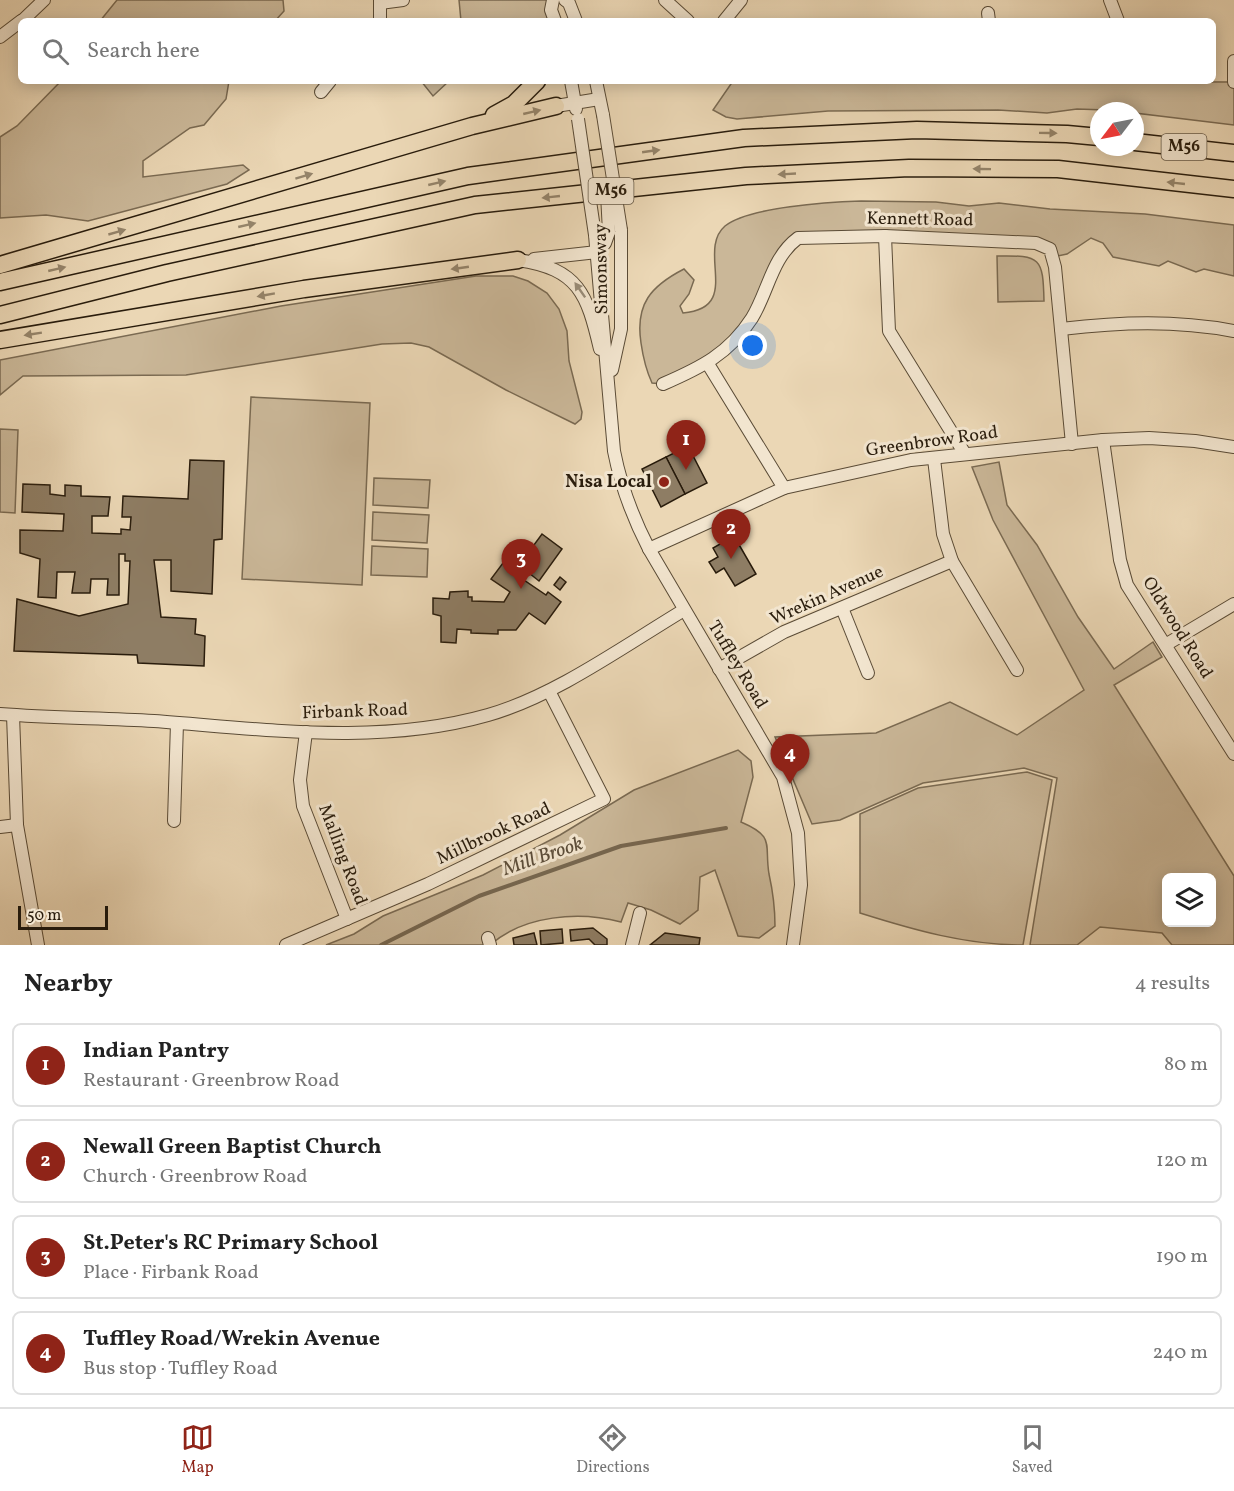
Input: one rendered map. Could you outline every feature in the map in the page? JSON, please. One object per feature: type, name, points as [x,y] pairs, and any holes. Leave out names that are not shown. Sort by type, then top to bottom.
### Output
[{"type":"highway","points":[[472,126],[514,104],[534,84]]},
{"type":"highway","points":[[0,266],[472,126],[556,106]]},
{"type":"highway","name":"M56","points":[[0,282],[468,176],[744,138],[917,130],[1090,136]]},
{"type":"highway","name":"M56","points":[[1144,143],[1234,153]]},
{"type":"highway","name":"M56","points":[[0,315],[167,273],[476,205],[746,176],[909,168],[1058,169],[1234,189]]},
{"type":"highway","points":[[0,340],[304,289],[518,260]]},
{"type":"street","points":[[24,18],[44,0]]},
{"type":"street","points":[[381,18],[380,1],[403,0]]},
{"type":"street","points":[[565,0],[569,3],[575,18]]},
{"type":"street","points":[[665,0],[685,18]]},
{"type":"street","points":[[726,18],[741,0]]},
{"type":"street","points":[[1110,0],[1117,18]]},
{"type":"street","points":[[0,37],[18,23]]},
{"type":"street","points":[[1234,61],[1234,82]]},
{"type":"street","points":[[321,92],[328,84]]},
{"type":"street","name":"Simonsway","points":[[571,84],[595,235],[614,451],[619,479],[629,512],[684,610]]},
{"type":"street","name":"Simonsway","points":[[596,84],[613,179],[621,329],[609,386]]},
{"type":"street","points":[[556,106],[599,99]]},
{"type":"street","points":[[518,260],[597,252],[615,231]]},
{"type":"street","points":[[885,236],[890,331],[965,454]]},
{"type":"street","name":"Kennett Road","points":[[663,384],[708,364],[738,337],[753,317],[786,246],[798,238],[885,236],[1036,243],[1050,249],[1055,267],[1072,444]]},
{"type":"street","points":[[518,260],[557,269],[581,291],[588,302],[609,386]]},
{"type":"street","points":[[1061,329],[1125,322],[1170,323],[1234,330]]},
{"type":"street","points":[[708,364],[784,488]]},
{"type":"street","name":"Greenbrow Road","points":[[649,549],[784,488],[911,460],[1103,440],[1149,438],[1195,441],[1234,447]]},
{"type":"street","name":"Oldwood Road","points":[[1103,440],[1120,560],[1127,585],[1167,644],[1234,753]]},
{"type":"street","points":[[934,459],[944,534],[952,561],[1017,670]]},
{"type":"street","name":"Wrekin Avenue","points":[[719,669],[784,632],[952,561]]},
{"type":"street","points":[[1167,644],[1234,604]]},
{"type":"street","points":[[842,608],[868,673]]},
{"type":"street","name":"Tuffley Road","points":[[684,610],[783,777],[798,833],[801,885],[793,945]]},
{"type":"street","name":"Firbank Road","points":[[0,714],[306,732],[368,732],[429,728],[489,715],[549,691],[684,610]]},
{"type":"street","name":"Millbrook Road","points":[[286,945],[522,841],[604,799],[549,691]]},
{"type":"street","points":[[13,715],[17,825],[38,945]]},
{"type":"street","points":[[174,821],[177,723]]},
{"type":"street","name":"Malling Road","points":[[306,732],[300,780],[303,806],[347,919]]},
{"type":"street","points":[[0,827],[17,825]]},
{"type":"street","points":[[632,945],[640,913]]},
{"type":"shaded area","points":[[117,0],[283,0],[284,11],[278,18],[102,18]]},
{"type":"shaded area","points":[[459,0],[553,0],[550,18],[461,18]]},
{"type":"shaded area","points":[[1216,82],[1234,82],[1234,125],[1144,114],[1144,102],[1090,102],[1090,109],[1047,113],[998,110],[828,111],[737,119],[726,117],[713,110],[731,84],[1216,84]]},
{"type":"shaded area","points":[[58,84],[228,84],[226,99],[204,125],[190,128],[143,161],[143,177],[243,165],[249,170],[227,184],[88,221],[46,215],[0,218],[0,137],[17,126]]},
{"type":"shaded area","points":[[423,84],[446,84],[433,96]]},
{"type":"shaded area","points":[[861,201],[936,202],[969,206],[999,203],[1050,209],[1145,214],[1234,225],[1234,276],[1204,269],[1196,272],[1168,261],[1159,266],[1113,257],[1103,243],[1091,238],[1067,254],[1053,257],[1050,249],[798,238],[738,337],[663,384],[652,383],[641,343],[643,307],[654,290],[672,275],[684,269],[694,280],[689,294],[680,306],[683,313],[701,309],[711,301],[715,290],[717,237],[725,226],[752,214],[770,210],[810,204]]},
{"type":"shaded area","points":[[997,256],[1031,258],[1037,262],[1042,276],[1044,301],[998,302]]},
{"type":"shaded area","points":[[476,276],[513,276],[528,281],[547,293],[559,309],[567,331],[569,361],[582,412],[581,419],[575,424],[506,390],[429,347],[411,343],[382,344],[186,375],[23,376],[0,395],[0,360],[281,306]]},
{"type":"shaded area","points":[[251,397],[370,403],[362,585],[242,579]]},
{"type":"shaded area","points":[[0,429],[18,430],[15,513],[0,512]]},
{"type":"shaded area","points":[[999,462],[1007,505],[1037,545],[1078,617],[1114,669],[1153,642],[1162,657],[1114,685],[1234,876],[1234,945],[1172,945],[1162,933],[1100,927],[1077,945],[1030,945],[1057,778],[1024,768],[923,783],[840,820],[812,824],[775,737],[876,733],[950,702],[1017,735],[1084,690],[993,520],[972,467]]},
{"type":"shaded area","points":[[374,478],[430,480],[428,508],[373,505]]},
{"type":"shaded area","points":[[373,512],[429,515],[427,543],[372,540]]},
{"type":"shaded area","points":[[372,546],[428,549],[427,577],[371,575]]},
{"type":"shaded area","points":[[738,750],[751,761],[753,777],[741,822],[752,827],[764,837],[774,900],[775,926],[759,938],[738,936],[715,870],[700,877],[698,910],[680,924],[651,910],[628,903],[621,922],[588,917],[552,918],[519,927],[490,945],[326,945],[354,934],[383,916],[483,875],[560,835],[634,790]]},
{"type":"shaded area","points":[[1027,772],[1052,780],[1023,945],[981,942],[920,931],[860,913],[860,814],[918,788]]},
{"type":"building","points":[[688,446],[707,483],[685,494],[666,457]]},
{"type":"building","name":"Nisa Local","points":[[666,457],[685,494],[661,507],[642,469]]},
{"type":"building","points":[[190,460],[224,461],[222,539],[214,540],[212,594],[171,591],[171,560],[154,560],[161,617],[196,619],[195,634],[205,636],[204,666],[138,663],[137,655],[14,651],[17,599],[79,616],[128,604],[130,561],[125,561],[125,554],[119,554],[119,595],[107,595],[108,579],[91,579],[90,593],[72,593],[75,572],[57,572],[56,598],[38,597],[40,559],[20,553],[20,530],[63,531],[64,514],[22,512],[23,484],[50,485],[50,494],[65,496],[65,485],[81,486],[81,496],[110,497],[108,516],[92,516],[92,533],[121,534],[121,529],[130,530],[131,517],[122,517],[123,496],[188,499]]},
{"type":"building","points":[[542,534],[562,549],[539,581],[529,573],[524,580],[546,595],[548,592],[561,602],[545,624],[529,613],[516,630],[498,630],[498,634],[471,633],[471,630],[457,629],[456,643],[441,642],[441,616],[433,614],[433,598],[449,599],[450,592],[468,591],[468,597],[472,597],[472,601],[504,602],[510,592],[491,579],[509,555],[520,564]]},
{"type":"building","points":[[734,536],[756,574],[735,586],[724,568],[716,573],[709,562],[718,557],[713,548]]},
{"type":"building","points":[[560,577],[566,582],[560,590],[554,585]]},
{"type":"building","points":[[593,928],[607,939],[607,945],[595,945],[589,939],[571,941],[570,930]]},
{"type":"building","points":[[562,929],[563,943],[541,945],[540,931]]},
{"type":"building","points":[[534,933],[537,945],[514,945],[513,938]]},
{"type":"building","points":[[665,933],[700,938],[699,945],[650,945]]},
{"type":"waterway","name":"Mill Brook","points":[[381,945],[479,896],[621,846],[726,828]]},
{"type":"place","name":"Indian Pantry","points":[[686,470]]},
{"type":"place","name":"Nisa Local","points":[[664,482]]},
{"type":"place","name":"Newall Green Baptist Church","points":[[731,559]]},
{"type":"place","name":"St.Peter's RC Primary School","points":[[521,589]]},
{"type":"place","name":"Tuffley Road/Wrekin Avenue","points":[[790,784]]}]
